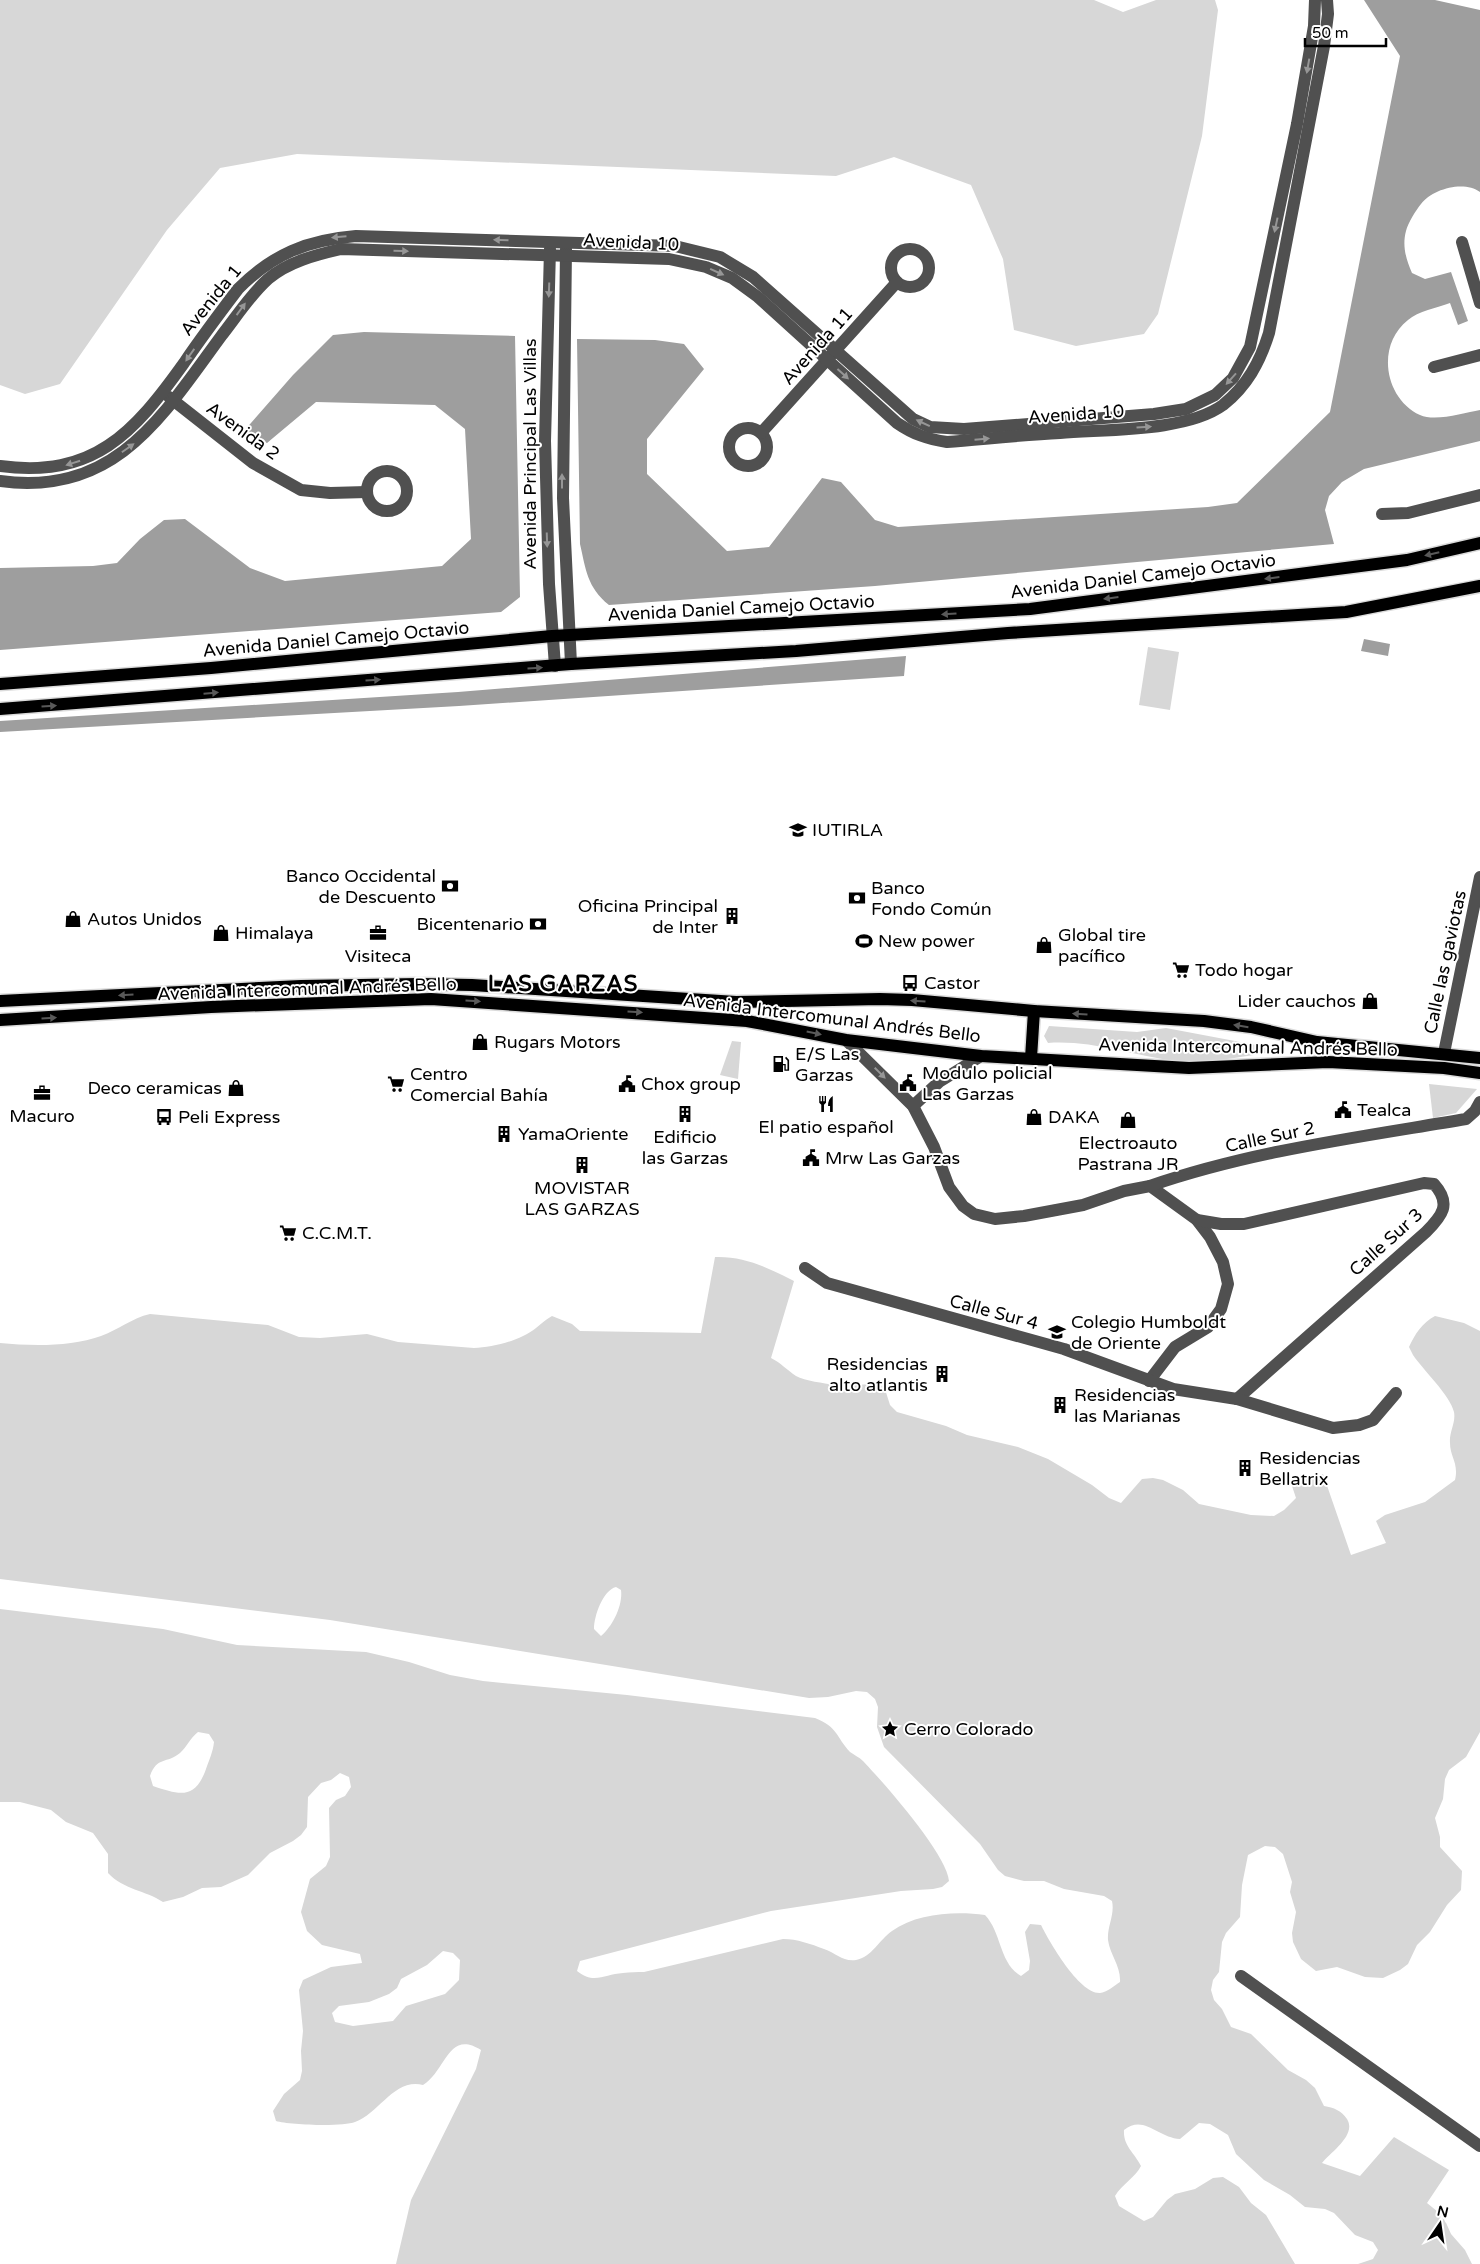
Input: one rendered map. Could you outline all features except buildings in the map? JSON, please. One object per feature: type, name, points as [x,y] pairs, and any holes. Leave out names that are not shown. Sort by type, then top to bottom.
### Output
[{"type":"main road","name":"Avenida Daniel Camejo Octavio","points":[[0,684],[211,668],[552,636],[1030,609],[1406,560],[1480,543]]},
{"type":"main road","points":[[0,710],[571,664],[786,652],[1008,633],[1346,612],[1480,586]]},
{"type":"main road","name":"Avenida Intercomunal Andrés Bello","points":[[0,1001],[292,987],[419,984],[472,985],[736,1002],[880,999],[1034,1011],[1204,1021],[1251,1028],[1317,1042],[1480,1058]]},
{"type":"main road","name":"Avenida Intercomunal Andrés Bello","points":[[0,1020],[211,1006],[431,999],[747,1021],[846,1040],[981,1056],[1189,1068],[1328,1062],[1444,1068],[1480,1074]]},
{"type":"main road","points":[[1031,1058],[1034,1011]]},
{"type":"street","name":"Avenida 10","points":[[1118,423],[1184,422],[1202,416],[1222,405],[1242,386],[1263,354],[1276,299],[1303,125],[1315,0]]},
{"type":"street","name":"Avenida 10","points":[[566,242],[675,246],[720,257],[742,268],[832,356],[896,423],[916,435],[930,440],[947,442],[1118,423],[1186,409],[1216,395],[1233,378],[1243,364],[1250,347],[1303,125],[1324,46],[1328,14],[1327,0]]},
{"type":"street","name":"Avenida 1","points":[[0,466],[55,467],[71,464],[92,455],[136,426],[163,393],[238,289],[265,265],[309,242],[356,236],[566,242]]},
{"type":"street","name":"Avenida Principal Las Villas","points":[[550,242],[545,441],[554,666]]},
{"type":"street","name":"Avenida Principal Las Villas","points":[[566,242],[562,498],[571,664]]},
{"type":"street","points":[[1462,242],[1480,303]]},
{"type":"street","name":"Avenida 1","points":[[0,481],[22,484],[69,478],[107,462],[140,440],[174,401],[249,299],[269,278],[310,256],[341,249],[566,256]]},
{"type":"street","points":[[687,263],[690,249]]},
{"type":"street","name":"Avenida 10","points":[[566,256],[669,259],[706,267],[732,278],[832,356]]},
{"type":"street","name":"Avenida 11","points":[[762,433],[897,282]]},
{"type":"street","points":[[1262,296],[1276,299]]},
{"type":"street","points":[[1434,367],[1480,355]]},
{"type":"street","name":"Avenida 2","points":[[163,393],[253,463],[301,490],[330,493],[367,492]]},
{"type":"street","points":[[1382,514],[1408,512],[1480,495]]},
{"type":"street","name":"Calle las gaviotas","points":[[1444,1054],[1480,877]]},
{"type":"street","name":"Calle Sur 2","points":[[846,1040],[913,1106],[934,1148],[950,1187],[963,1206],[984,1218],[1014,1217],[1083,1205],[1124,1191],[1150,1186],[1218,1166],[1348,1139],[1466,1118],[1475,1111],[1480,1102]]},
{"type":"street","points":[[913,1106],[939,1082],[981,1056]]},
{"type":"street","name":"Calle Sur 3","points":[[1198,1220],[1221,1224],[1244,1224],[1424,1183],[1434,1184],[1440,1191],[1444,1203],[1442,1216],[1426,1232],[1237,1399]]},
{"type":"street","points":[[1149,1381],[1175,1347],[1208,1327],[1221,1309],[1228,1284],[1222,1262],[1210,1237],[1198,1220],[1150,1186]]},
{"type":"street","name":"Calle Sur 4","points":[[805,1268],[827,1283],[1064,1349],[1173,1390],[1237,1399],[1333,1428],[1345,1428],[1374,1420],[1396,1392]]},
{"type":"street","points":[[1241,1976],[1480,2146]]},
{"type":"shaded area","points":[[0,0],[1094,0],[1123,12],[1156,0],[1215,0],[1218,10],[1202,136],[1158,314],[1144,334],[1076,346],[1014,330],[1003,259],[971,185],[894,157],[836,176],[297,154],[220,168],[167,230],[60,384],[25,394],[0,385]]},
{"type":"shaded area","points":[[1364,0],[1435,0],[1480,10],[1480,192],[1473,188],[1457,187],[1440,190],[1433,194],[1421,204],[1412,217],[1404,242],[1406,258],[1412,273],[1425,279],[1451,272],[1468,321],[1458,325],[1450,303],[1412,317],[1398,331],[1391,343],[1388,370],[1398,396],[1408,407],[1420,415],[1433,418],[1480,410],[1480,441],[1364,469],[1342,482],[1329,496],[1325,510],[1334,544],[875,586],[609,605],[596,592],[589,578],[580,544],[577,339],[655,340],[684,344],[704,369],[647,439],[647,474],[727,551],[769,547],[822,478],[841,482],[875,520],[898,527],[1208,507],[1237,503],[1330,412],[1400,56]]},
{"type":"shaded area","points":[[364,332],[515,336],[520,597],[501,612],[0,650],[0,568],[93,566],[117,563],[140,539],[164,520],[185,519],[250,568],[285,581],[442,566],[471,539],[465,429],[435,405],[316,402],[267,443],[244,431],[293,375],[333,335]]},
{"type":"shaded area","points":[[1364,639],[1390,644],[1388,656],[1361,651]]},
{"type":"shaded area","points":[[1148,647],[1179,652],[1170,710],[1139,705]]},
{"type":"shaded area","points":[[906,656],[904,676],[459,706],[0,732],[0,721],[458,692]]},
{"type":"shaded area","points":[[1049,1026],[1137,1032],[1166,1028],[1282,1050],[1213,1061],[1174,1061],[1096,1046],[1048,1043],[1044,1036]]},
{"type":"shaded area","points":[[732,1041],[741,1042],[738,1079],[720,1075]]},
{"type":"shaded area","points":[[1429,1084],[1477,1089],[1456,1113],[1433,1118]]},
{"type":"shaded area","points":[[715,1257],[736,1258],[756,1264],[794,1281],[771,1358],[800,1378],[834,1385],[871,1384],[884,1386],[890,1405],[897,1412],[946,1426],[967,1435],[1018,1447],[1048,1459],[1092,1485],[1109,1498],[1121,1503],[1142,1479],[1153,1478],[1163,1480],[1183,1490],[1199,1504],[1251,1515],[1274,1516],[1284,1510],[1296,1498],[1291,1483],[1323,1474],[1351,1555],[1386,1543],[1376,1521],[1385,1515],[1425,1502],[1455,1480],[1456,1469],[1450,1443],[1454,1412],[1452,1405],[1442,1390],[1413,1355],[1409,1347],[1419,1329],[1435,1316],[1464,1323],[1480,1331],[1480,1732],[1466,1757],[1449,1770],[1445,1779],[1443,1799],[1435,1818],[1440,1837],[1440,1847],[1462,1871],[1461,1890],[1447,1905],[1430,1932],[1417,1945],[1408,1964],[1400,1970],[1383,1978],[1365,1977],[1337,1967],[1316,1971],[1301,1959],[1293,1942],[1292,1933],[1296,1912],[1290,1892],[1292,1882],[1283,1854],[1275,1847],[1265,1846],[1248,1855],[1242,1885],[1240,1917],[1226,1933],[1222,1942],[1219,1972],[1213,1980],[1211,1990],[1214,2000],[1222,2009],[1231,2027],[1251,2034],[1288,2070],[1306,2080],[1315,2088],[1324,2106],[1337,2110],[1347,2119],[1349,2131],[1346,2137],[1322,2163],[1360,2176],[1394,2137],[1449,2170],[1427,2203],[1443,2216],[1451,2234],[1465,2250],[1472,2264],[1358,2264],[1373,2259],[1378,2250],[1373,2242],[1355,2235],[1334,2213],[1325,2209],[1305,2207],[1290,2195],[1264,2180],[1236,2154],[1228,2135],[1210,2124],[1199,2123],[1180,2139],[1172,2138],[1145,2126],[1131,2126],[1124,2130],[1127,2145],[1141,2166],[1115,2196],[1119,2206],[1144,2221],[1153,2217],[1167,2200],[1175,2194],[1195,2189],[1213,2178],[1223,2177],[1239,2187],[1251,2203],[1266,2215],[1295,2264],[396,2264],[411,2200],[476,2069],[481,2050],[470,2045],[461,2045],[454,2048],[431,2079],[423,2085],[413,2084],[395,2091],[364,2118],[349,2124],[328,2125],[276,2121],[273,2111],[284,2094],[300,2080],[303,2031],[299,1990],[303,1980],[331,1967],[362,1963],[360,1954],[322,1945],[307,1931],[301,1912],[310,1879],[326,1866],[330,1857],[329,1808],[336,1800],[345,1796],[351,1787],[349,1777],[340,1773],[331,1780],[321,1783],[308,1797],[307,1827],[301,1835],[270,1853],[248,1875],[221,1887],[202,1888],[183,1897],[163,1902],[114,1879],[108,1873],[108,1854],[93,1833],[66,1822],[51,1810],[20,1802],[0,1802],[0,1609],[163,1629],[237,1645],[366,1652],[409,1662],[450,1675],[483,1681],[627,1695],[815,1718],[823,1721],[836,1733],[845,1747],[863,1761],[913,1819],[938,1854],[946,1869],[949,1881],[942,1887],[933,1889],[901,1891],[771,1911],[580,1961],[577,1971],[594,1978],[644,1972],[783,1939],[804,1942],[843,1958],[856,1960],[871,1952],[892,1931],[913,1920],[937,1915],[962,1913],[985,1915],[995,1930],[1008,1964],[1021,1976],[1029,1970],[1030,1961],[1025,1932],[1030,1924],[1041,1925],[1066,1965],[1083,1985],[1092,1991],[1100,1993],[1113,1987],[1120,1982],[1120,1976],[1108,1940],[1113,1906],[1112,1901],[1104,1896],[1064,1889],[1044,1881],[1024,1881],[1005,1876],[998,1870],[980,1844],[884,1747],[877,1727],[878,1707],[875,1699],[867,1692],[856,1691],[828,1697],[809,1698],[330,1620],[0,1579],[0,1343],[38,1345],[64,1344],[89,1340],[150,1314],[268,1325],[299,1337],[320,1338],[367,1334],[398,1342],[474,1348],[498,1345],[514,1340],[530,1333],[552,1316],[572,1324],[580,1331],[701,1333]],"holes":[[[616,1587],[621,1590],[619,1609],[609,1627],[601,1636],[594,1629],[596,1617],[603,1598],[611,1589]],[[198,1732],[209,1734],[214,1742],[206,1769],[197,1786],[192,1790],[179,1793],[153,1786],[150,1776],[156,1766],[180,1753]],[[443,1951],[453,1953],[460,1960],[459,1980],[445,1994],[406,2006],[393,2021],[353,2026],[335,2022],[332,2013],[339,2006],[369,2002],[389,1994],[397,1988],[401,1979],[427,1965]]]},
{"type":"place","name":"IUTIRLA","points":[[798,830]]},
{"type":"place","name":"Banco Occidental de Descuento","points":[[450,886]]},
{"type":"place","name":"Banco Fondo Común","points":[[857,898]]},
{"type":"place","name":"Oficina Principal de Inter","points":[[732,916]]},
{"type":"place","name":"Autos Unidos","points":[[73,919]]},
{"type":"place","name":"Bicentenario","points":[[538,924]]},
{"type":"place","name":"Himalaya","points":[[221,933]]},
{"type":"place","name":"Visiteca","points":[[378,933]]},
{"type":"place","name":"New power","points":[[864,941]]},
{"type":"place","name":"Global tire pacífico","points":[[1044,945]]},
{"type":"place","name":"Todo hogar","points":[[1181,970]]},
{"type":"place","name":"Castor","points":[[910,983]]},
{"type":"place","name":"Lider cauchos","points":[[1370,1001]]},
{"type":"place","name":"Rugars Motors","points":[[480,1042]]},
{"type":"place","name":"E/S Las Garzas","points":[[781,1064]]},
{"type":"place","name":"Modulo policial Las Garzas","points":[[908,1083]]},
{"type":"place","name":"Centro Comercial Bahía","points":[[396,1084]]},
{"type":"place","name":"Chox group","points":[[627,1084]]},
{"type":"place","name":"Deco ceramicas","points":[[236,1088]]},
{"type":"place","name":"Macuro","points":[[42,1093]]},
{"type":"place","name":"El patio español","points":[[826,1104]]},
{"type":"place","name":"Tealca","points":[[1343,1110]]},
{"type":"place","name":"Edificio las Garzas","points":[[685,1114]]},
{"type":"place","name":"Peli Express","points":[[164,1117]]},
{"type":"place","name":"DAKA","points":[[1034,1117]]},
{"type":"place","name":"Electroauto Pastrana JR","points":[[1128,1120]]},
{"type":"place","name":"YamaOriente","points":[[504,1134]]},
{"type":"place","name":"Mrw Las Garzas","points":[[811,1158]]},
{"type":"place","name":"MOVISTAR LAS GARZAS","points":[[582,1165]]},
{"type":"place","name":"C.C.M.T.","points":[[288,1233]]},
{"type":"place","name":"Colegio Humboldt de Oriente","points":[[1057,1332]]},
{"type":"place","name":"Residencias alto atlantis","points":[[942,1374]]},
{"type":"place","name":"Residencias las Marianas","points":[[1060,1405]]},
{"type":"place","name":"Residencias Bellatrix","points":[[1245,1468]]},
{"type":"place","name":"Cerro Colorado","points":[[890,1729]]},
{"type":"district","name":"LAS GARZAS","points":[[563,983]]}]
